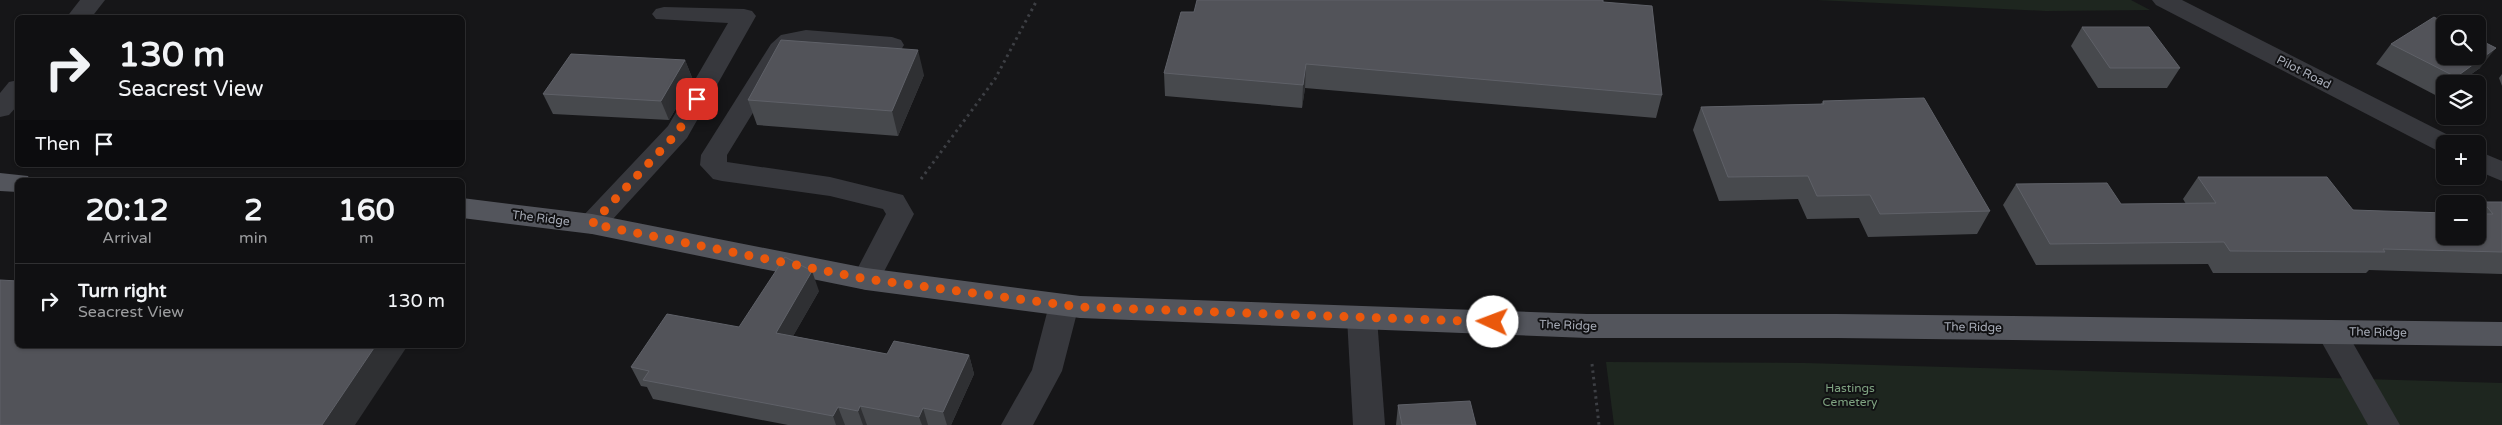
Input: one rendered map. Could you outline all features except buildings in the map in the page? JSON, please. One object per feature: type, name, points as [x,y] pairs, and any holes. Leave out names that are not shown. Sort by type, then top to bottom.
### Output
[{"type":"main road","points":[[0,182],[15,182]]},
{"type":"main road","name":"The Ridge","points":[[465,208],[592,224],[866,279],[1064,305],[1587,326],[1837,326],[2502,334]]},
{"type":"street","points":[[80,15],[93,0]]},
{"type":"street","name":"Pilot Road","points":[[2164,0],[2436,139]]},
{"type":"street","points":[[592,224],[678,132],[744,16],[664,14]]},
{"type":"street","points":[[866,279],[900,214],[893,202],[875,196],[812,184],[722,172],[712,165],[714,155],[780,49],[790,40],[806,38],[892,45]]},
{"type":"street","points":[[0,108],[15,91]]},
{"type":"street","points":[[2486,164],[2502,172]]},
{"type":"street","points":[[1017,425],[1046,371],[1064,305]]},
{"type":"street","points":[[1362,318],[1369,425]]},
{"type":"street","points":[[2331,332],[2383,425]]},
{"type":"path","points":[[900,214],[923,176],[995,79],[1037,0]]},
{"type":"path","points":[[1587,326],[1599,425]]},
{"type":"green space","points":[[1817,0],[2131,0],[2150,10],[2046,11]]},
{"type":"green space","name":"Hastings Cemetery","points":[[1606,362],[1805,363],[2502,383],[2502,425],[1614,425]]},
{"type":"route","points":[[697,99],[678,132],[592,224],[866,279],[1080,307],[1493,322]]}]
